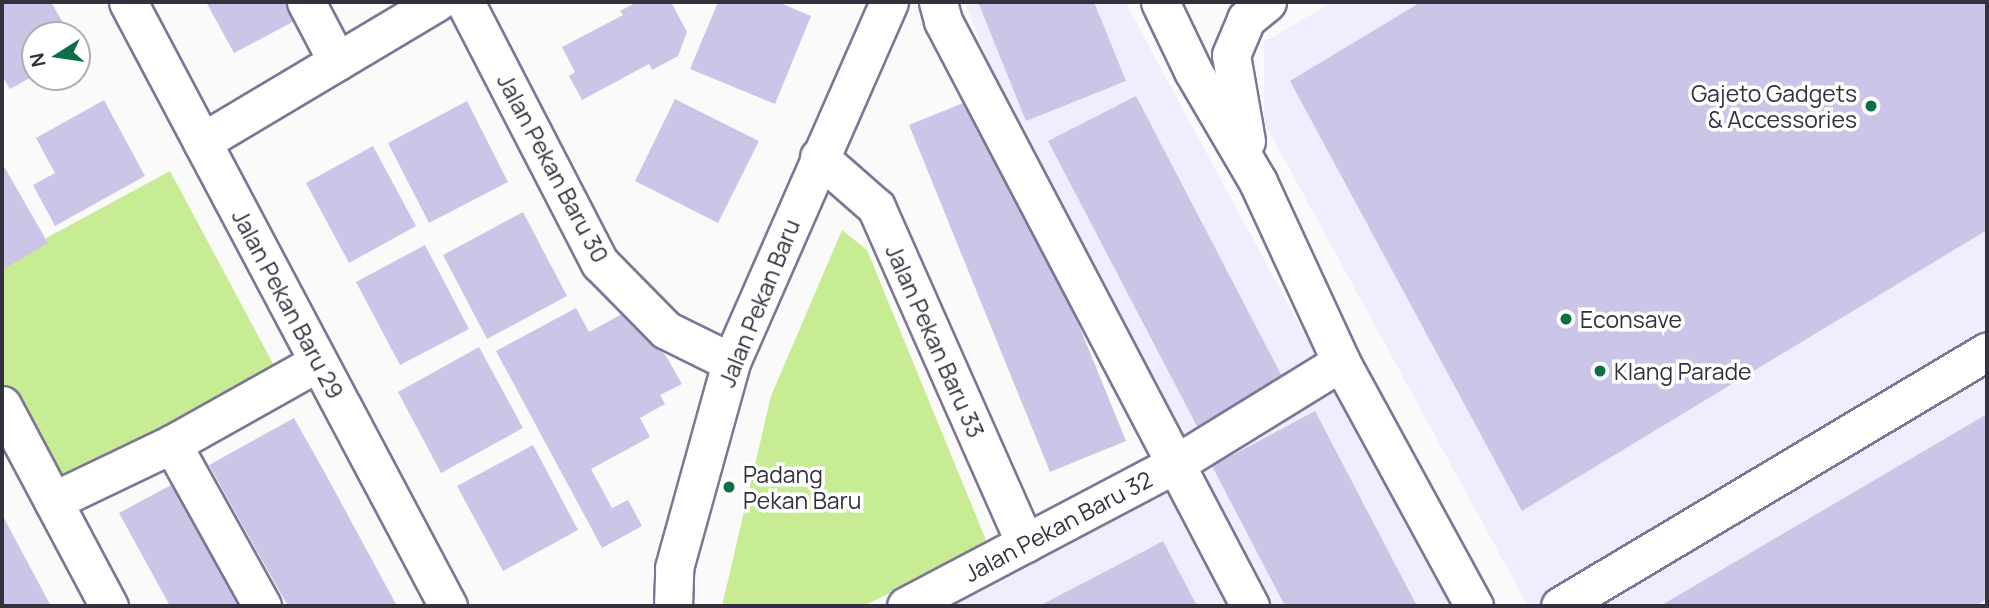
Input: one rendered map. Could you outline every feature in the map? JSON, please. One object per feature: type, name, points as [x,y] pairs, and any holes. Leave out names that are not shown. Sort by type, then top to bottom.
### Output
[{"type":"street","name":"Jalan Pekan Baru 29","points":[[128,2],[448,606]]},
{"type":"street","points":[[306,2],[337,61]]},
{"type":"street","points":[[202,142],[437,2]]},
{"type":"street","name":"Jalan Pekan Baru 30","points":[[465,2],[600,264],[666,330],[731,362]]},
{"type":"street","points":[[938,2],[943,21],[1172,466],[1239,603]]},
{"type":"street","points":[[1160,2],[1193,71],[1258,182],[1341,362],[1474,606]]},
{"type":"street","points":[[1258,182],[1240,118],[1231,55],[1246,19],[1267,2]]},
{"type":"street","name":"Jalan Pekan Baru","points":[[673,606],[674,568],[731,362],[885,5]]},
{"type":"street","name":"Jalan Pekan Baru 33","points":[[820,157],[876,207],[1025,543]]},
{"type":"street","points":[[1560,606],[1987,351]]},
{"type":"street","points":[[52,500],[172,444],[318,362]]},
{"type":"street","name":"Jalan Pekan Baru 32","points":[[906,606],[1172,466],[1341,362]]},
{"type":"street","points":[[2,405],[108,606]]},
{"type":"street","points":[[172,444],[262,606]]},
{"type":"shaded area","points":[[965,2],[1125,2],[1451,606],[931,606],[1190,465],[1018,142]]},
{"type":"shaded area","name":"Klang Parade","points":[[1333,2],[1987,2],[1987,606],[1528,606],[1264,122],[1264,42]]},
{"type":"green space","points":[[170,171],[277,371],[52,492],[2,397],[2,262]]},
{"type":"green space","points":[[842,230],[867,250],[986,540],[943,568],[863,606],[722,606],[771,396]]},
{"type":"building","points":[[2,2],[51,2],[62,21],[21,21],[21,83],[10,89],[2,76]]},
{"type":"building","points":[[206,2],[294,2],[302,17],[234,53]]},
{"type":"building","points":[[637,2],[671,2],[687,32],[678,56],[652,70],[649,64],[582,100],[569,76],[575,72],[562,47],[623,15],[620,11]]},
{"type":"building","points":[[718,2],[778,2],[811,16],[775,104],[690,69]]},
{"type":"building","points":[[978,2],[1094,2],[1126,81],[1026,121]]},
{"type":"building","name":"Klang Parade","points":[[1421,2],[1987,2],[1987,230],[1522,511],[1290,81]]},
{"type":"building","points":[[985,94],[1126,441],[1050,472],[909,125]]},
{"type":"building","points":[[1136,96],[1287,386],[1200,432],[1048,141]]},
{"type":"building","points":[[675,99],[759,141],[718,223],[635,181]]},
{"type":"building","points":[[104,100],[145,176],[55,226],[33,185],[55,173],[36,138]]},
{"type":"building","points":[[467,101],[508,182],[429,223],[388,143]]},
{"type":"building","points":[[373,146],[416,226],[349,263],[306,183]]},
{"type":"building","points":[[2,163],[48,243],[2,270]]},
{"type":"building","points":[[523,212],[567,296],[487,339],[443,255]]},
{"type":"building","points":[[425,245],[469,329],[400,365],[356,282]]},
{"type":"building","points":[[576,308],[589,332],[624,313],[666,356],[682,384],[660,395],[665,404],[640,418],[650,437],[591,469],[612,508],[628,500],[642,526],[602,548],[496,351]]},
{"type":"building","points":[[479,347],[523,428],[441,473],[398,392]]},
{"type":"building","points":[[1315,411],[1417,606],[1285,606],[1212,466]]},
{"type":"building","points":[[1987,414],[1987,599],[1975,606],[1660,606]]},
{"type":"building","points":[[294,418],[397,606],[288,606],[209,465]]},
{"type":"building","points":[[533,445],[578,530],[503,571],[457,486]]},
{"type":"building","points":[[186,477],[257,606],[170,606],[119,513]]},
{"type":"building","points":[[2,513],[6,522],[51,606],[2,606]]},
{"type":"building","points":[[1163,541],[1197,606],[1039,606],[1135,556]]},
{"type":"place","name":"Gajeto Gadgets & Accessories","points":[[1871,106]]},
{"type":"place","name":"Econsave","points":[[1566,319]]},
{"type":"place","name":"Klang Parade","points":[[1600,371]]},
{"type":"place","name":"Padang Pekan Baru","points":[[729,487]]}]
